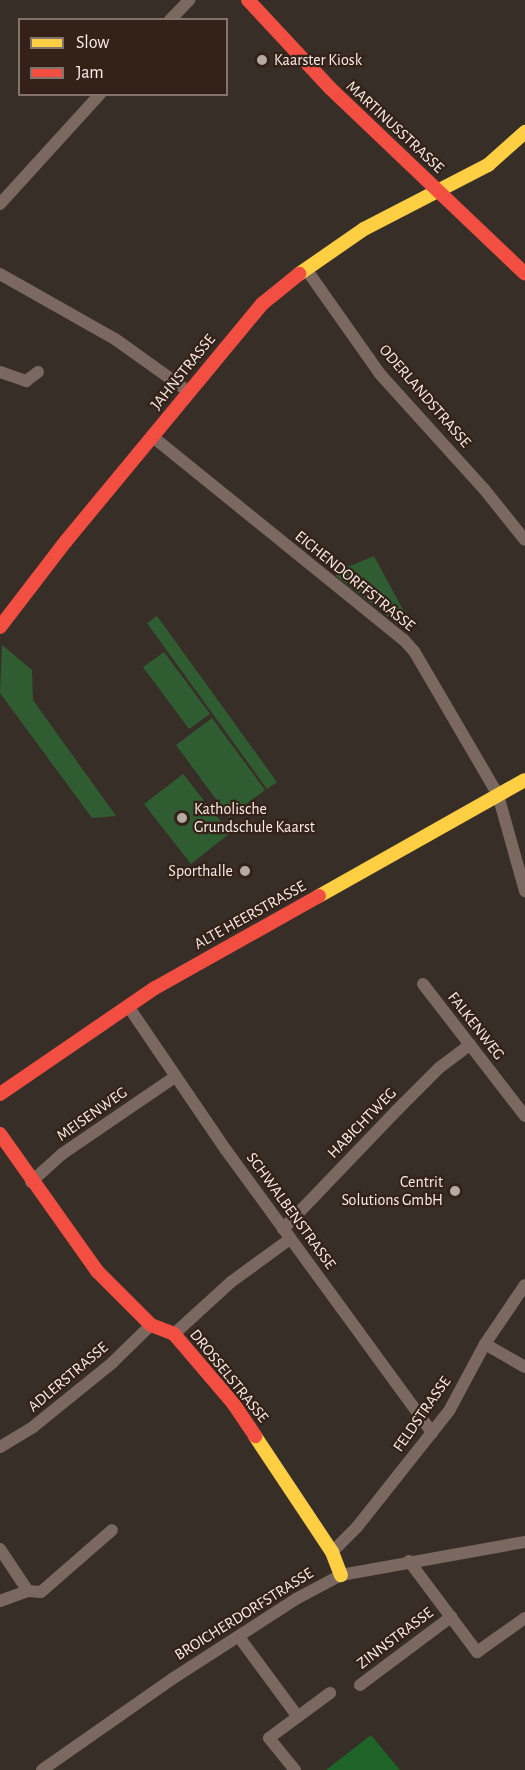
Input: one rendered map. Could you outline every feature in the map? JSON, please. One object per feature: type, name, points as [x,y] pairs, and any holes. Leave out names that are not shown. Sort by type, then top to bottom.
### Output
[{"type":"street","points":[[172,18],[189,0]]},
{"type":"street","name":"MARTINUSSTRASSE","points":[[248,0],[330,88],[525,274]]},
{"type":"street","points":[[0,204],[98,96]]},
{"type":"street","name":"JAHNSTRASSE","points":[[0,627],[262,304],[306,269],[364,229],[488,165],[525,132]]},
{"type":"street","name":"ODERLANDSTRASSE","points":[[306,269],[380,374],[484,489],[525,540]]},
{"type":"street","points":[[0,274],[115,339],[189,392]]},
{"type":"street","points":[[0,372],[26,381],[38,372]]},
{"type":"street","name":"EICHENDORFFSTRASSE","points":[[153,437],[404,640],[421,662],[498,795],[525,891]]},
{"type":"street","name":"ALTE HEERSTRASSE","points":[[0,1094],[128,1006],[186,970],[525,780]]},
{"type":"street","name":"FALKENWEG","points":[[423,984],[525,1116]]},
{"type":"street","name":"SCHWALBENSTRASSE","points":[[128,1006],[175,1077],[286,1234],[432,1433]]},
{"type":"street","name":"HABICHTWEG","points":[[286,1234],[396,1110],[440,1068],[470,1045]]},
{"type":"street","name":"MEISENWEG","points":[[31,1182],[62,1154],[175,1077]]},
{"type":"street","name":"DROSSELSTRASSE","points":[[0,1134],[31,1182],[97,1271],[151,1325],[174,1334],[233,1403],[332,1552],[341,1575]]},
{"type":"street","points":[[174,1334],[217,1293],[286,1234]]},
{"type":"street","name":"FELDSTRASSE","points":[[332,1552],[357,1527],[432,1433],[454,1402],[485,1344],[525,1285]]},
{"type":"street","name":"ADLERSTRASSE","points":[[0,1447],[33,1427],[94,1378],[151,1325]]},
{"type":"street","points":[[485,1344],[525,1366]]},
{"type":"street","points":[[0,1601],[28,1591],[41,1592],[112,1530]]},
{"type":"street","name":"BROICHERDORFSTRASSE","points":[[42,1770],[172,1679],[296,1599],[341,1575],[525,1542]]},
{"type":"street","points":[[0,1549],[28,1591]]},
{"type":"street","name":"ZINNSTRASSE","points":[[409,1562],[477,1652],[525,1618]]},
{"type":"street","name":"ZINNSTRASSE","points":[[360,1685],[451,1617]]},
{"type":"street","points":[[239,1637],[297,1717]]},
{"type":"street","points":[[295,1770],[269,1738],[330,1693]]},
{"type":"green space","points":[[374,556],[409,621],[400,626],[336,576],[338,571]]},
{"type":"green space","points":[[157,616],[277,782],[267,789],[147,623]]},
{"type":"green space","points":[[2,645],[32,670],[33,700],[116,816],[92,818],[0,693]]},
{"type":"green space","points":[[164,652],[210,714],[189,729],[143,667]]},
{"type":"green space","points":[[212,718],[265,790],[229,817],[176,745]]},
{"type":"green space","points":[[183,774],[230,833],[191,864],[144,804]]},
{"type":"green space","points":[[371,1735],[400,1770],[326,1770]]},
{"type":"traffic: slow","points":[[299,274],[364,229],[488,165],[525,132]]},
{"type":"traffic: slow","points":[[319,896],[525,780]]},
{"type":"traffic: slow","points":[[255,1436],[332,1552],[341,1575]]},
{"type":"traffic: jam","points":[[248,0],[330,88],[525,274]]},
{"type":"traffic: jam","points":[[0,627],[66,541],[262,304],[299,274]]},
{"type":"traffic: jam","points":[[0,1094],[155,988],[319,896]]},
{"type":"traffic: jam","points":[[0,1134],[97,1271],[151,1325],[174,1334],[233,1403],[255,1436]]},
{"type":"place","name":"Kaarster Kiosk","points":[[262,60]]},
{"type":"place","name":"Katholische Grundschule Kaarst","points":[[182,818]]},
{"type":"place","name":"Sporthalle","points":[[245,871]]},
{"type":"place","name":"Centrit Solutions GmbH","points":[[455,1191]]}]
